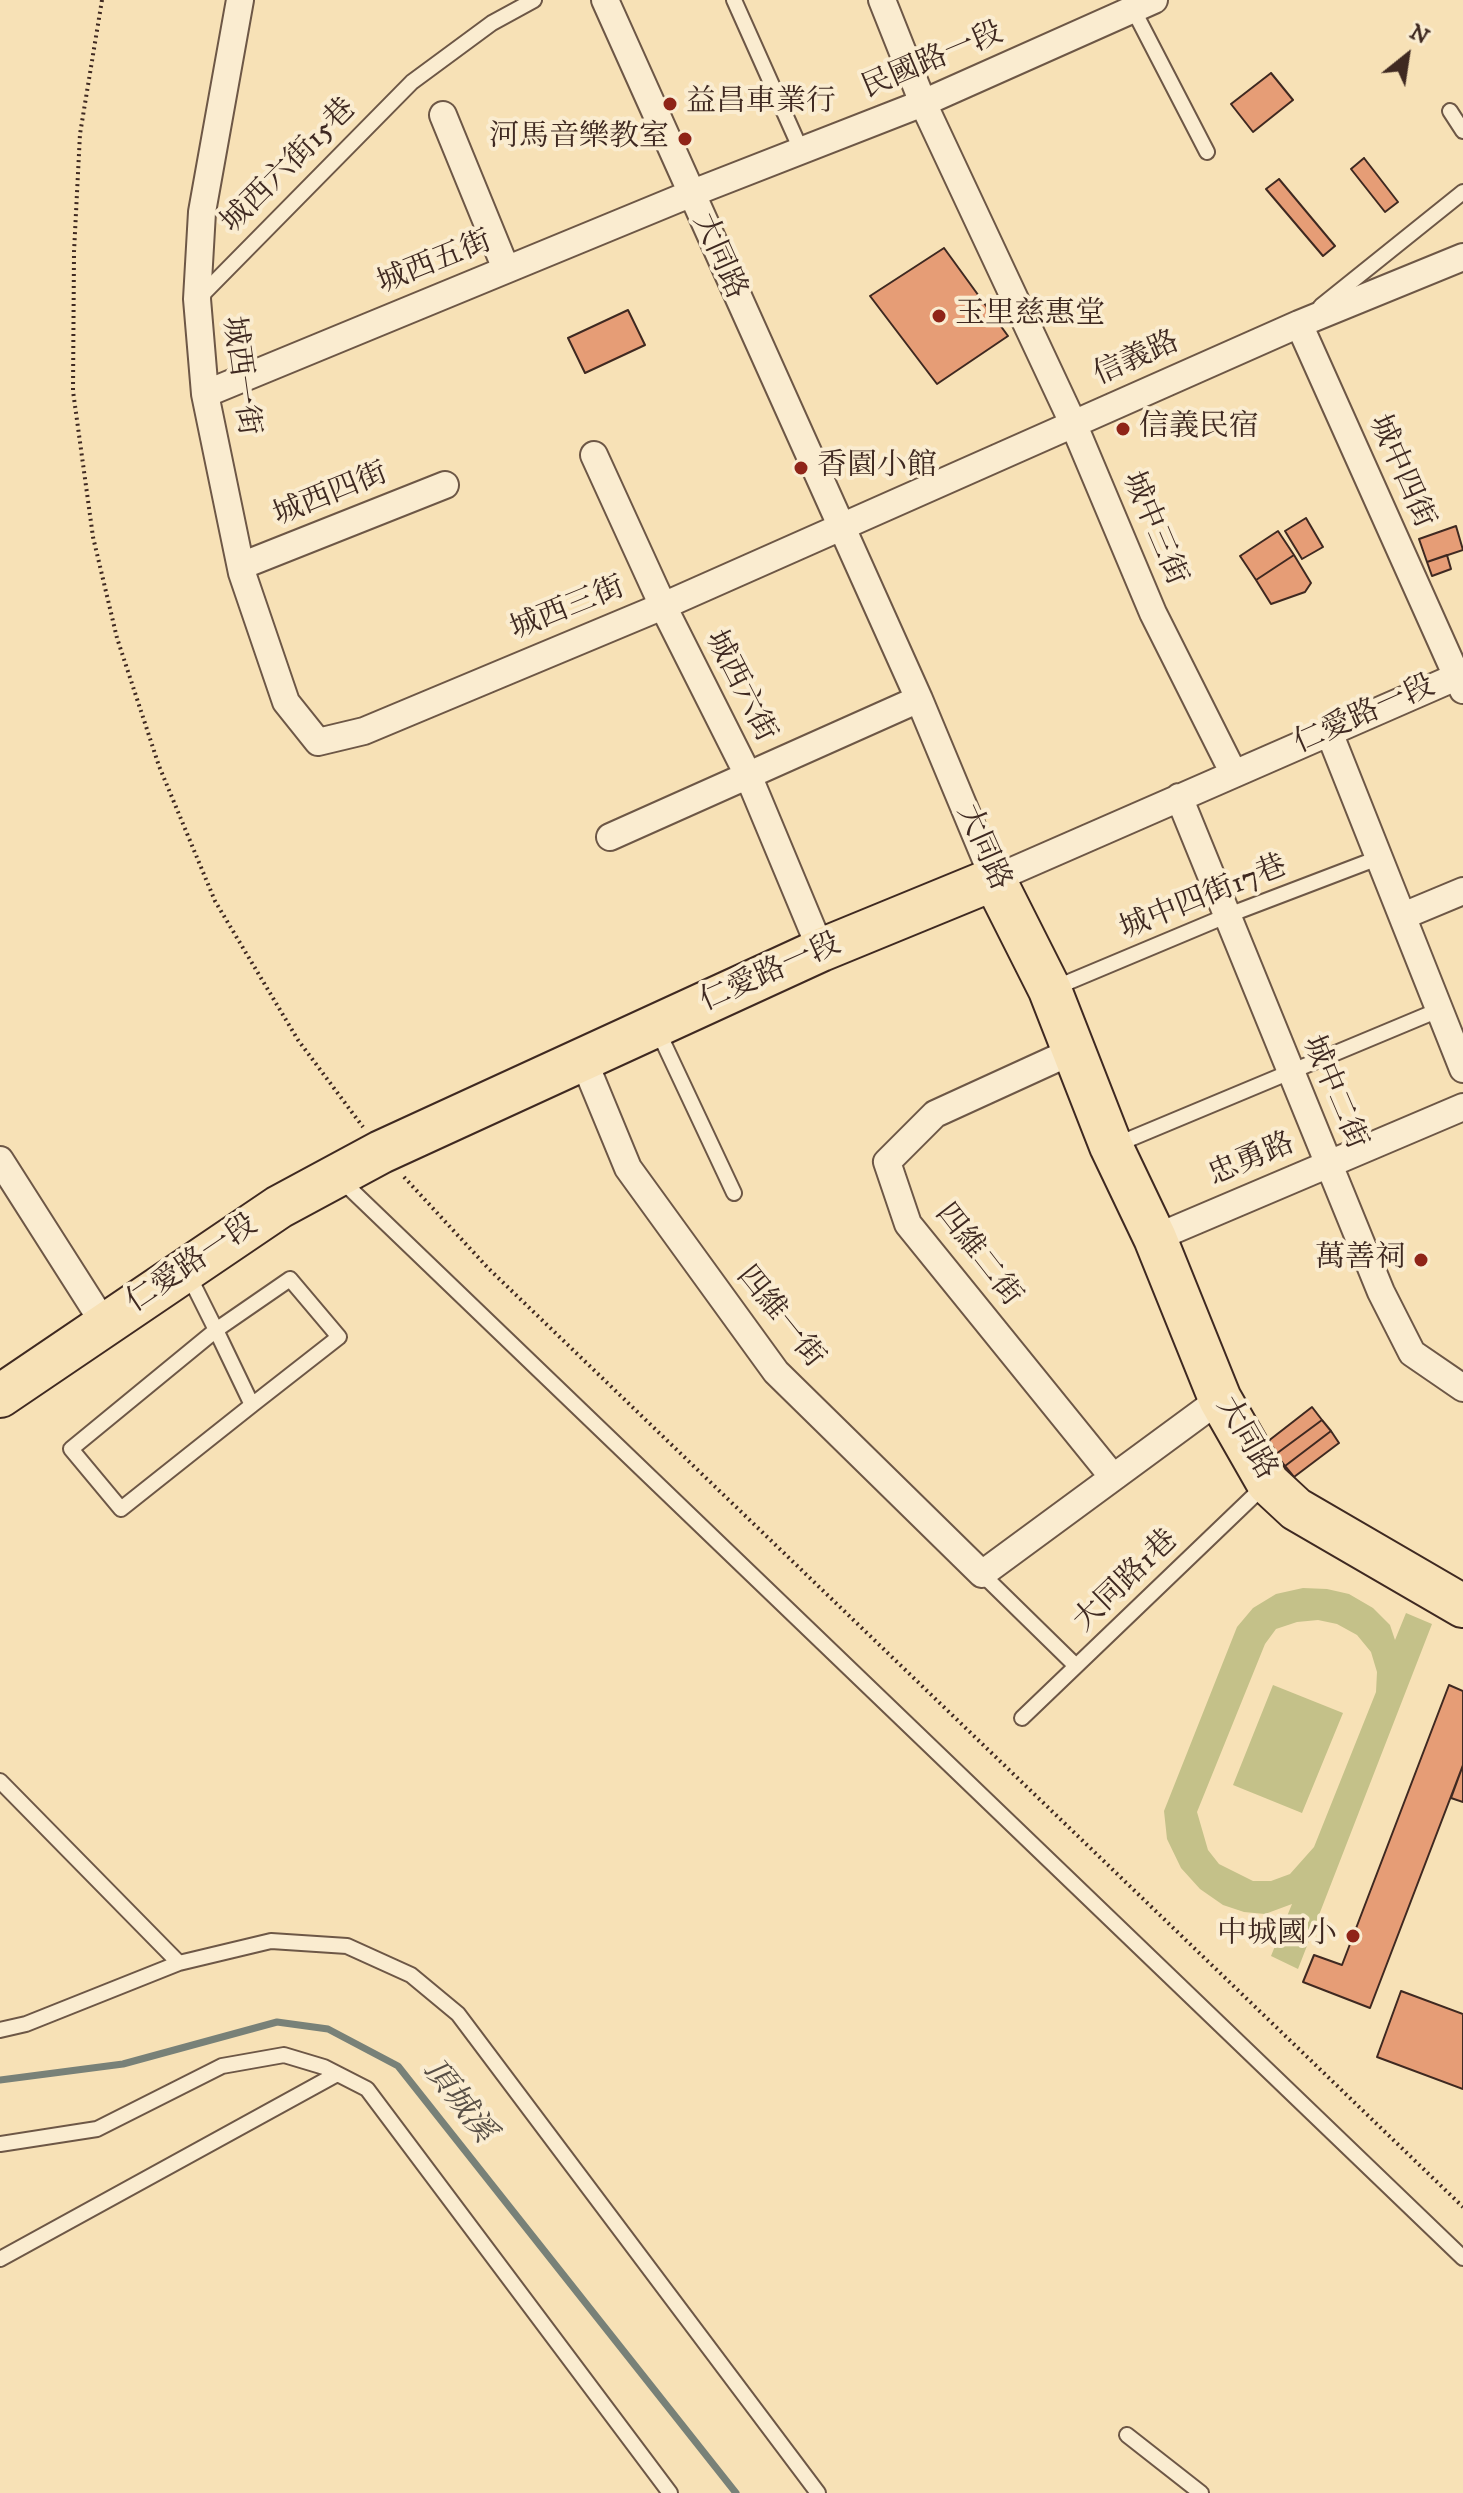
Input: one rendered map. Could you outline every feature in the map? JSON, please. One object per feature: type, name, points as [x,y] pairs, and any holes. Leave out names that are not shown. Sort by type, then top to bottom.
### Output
[{"type":"main road","name":"仁愛路一段","points":[[0,1396],[279,1207],[381,1152],[821,950],[994,879]]},
{"type":"main road","name":"大同路","points":[[994,879],[1050,990],[1111,1146],[1155,1238],[1220,1399],[1268,1483],[1296,1509],[1463,1606]]},
{"type":"street","name":"城西一街","points":[[240,0],[202,212],[197,299],[205,394],[241,566],[286,702],[318,742]]},
{"type":"street","name":"大同路","points":[[605,0],[919,699],[994,879]]},
{"type":"street","name":"城中三街","points":[[882,0],[923,103],[1073,423],[1153,613],[1234,774]]},
{"type":"street","name":"民國路一段","points":[[690,194],[923,103],[1147,3]]},
{"type":"street","points":[[443,115],[506,269]]},
{"type":"street","name":"城西五街","points":[[205,394],[690,194]]},
{"type":"street","name":"信義路","points":[[840,528],[1299,324],[1463,257]]},
{"type":"street","name":"城中四街","points":[[1299,324],[1461,680]]},
{"type":"street","name":"城西六街","points":[[594,455],[663,606],[748,775],[821,950]]},
{"type":"street","name":"城西四街","points":[[241,566],[445,485]]},
{"type":"street","name":"城西三街","points":[[318,742],[364,731],[840,528]]},
{"type":"street","name":"仁愛路一段","points":[[994,879],[1329,732],[1461,680]]},
{"type":"street","points":[[610,837],[919,699]]},
{"type":"street","points":[[1329,732],[1463,1069]]},
{"type":"street","name":"城中二街","points":[[1179,797],[1289,1073],[1381,1292],[1412,1353],[1463,1388]]},
{"type":"street","points":[[1403,916],[1463,891]]},
{"type":"street","name":"四維二街","points":[[1075,1050],[935,1114],[887,1162],[908,1224],[1113,1477]]},
{"type":"street","name":"四維一街","points":[[583,1059],[628,1168],[776,1372],[982,1574]]},
{"type":"street","name":"忠勇路","points":[[1155,1238],[1463,1107]]},
{"type":"street","points":[[0,1160],[105,1325]]},
{"type":"street","points":[[982,1574],[1220,1399]]},
{"type":"lane","name":"城西六街15巷","points":[[197,299],[312,179],[423,74],[492,23],[534,0]]},
{"type":"lane","points":[[734,0],[801,150]]},
{"type":"lane","points":[[1147,3],[1207,152]]},
{"type":"lane","points":[[1450,111],[1463,131]]},
{"type":"lane","points":[[1299,324],[1463,192]]},
{"type":"lane","name":"城中四街17巷","points":[[1050,990],[1226,916],[1378,858]]},
{"type":"lane","points":[[1111,1146],[1441,1009]]},
{"type":"lane","points":[[655,1025],[734,1193]]},
{"type":"lane","points":[[337,1175],[1463,2258]]},
{"type":"lane","points":[[186,1270],[252,1405]]},
{"type":"lane","points":[[290,1279],[339,1337],[121,1509],[71,1449],[216,1330],[290,1279]]},
{"type":"lane","name":"大同路1巷","points":[[1022,1718],[1268,1483]]},
{"type":"lane","name":"四維一街","points":[[982,1574],[1076,1666]]},
{"type":"lane","points":[[0,1781],[179,1963]]},
{"type":"lane","points":[[0,2030],[26,2024],[179,1963],[271,1941],[347,1946],[411,1975],[458,2014],[818,2493]]},
{"type":"lane","points":[[0,2144],[97,2129],[222,2066],[284,2055],[337,2074],[367,2089],[670,2493]]},
{"type":"lane","points":[[0,2259],[337,2074]]},
{"type":"lane","points":[[1127,2435],[1201,2493]]},
{"type":"path","points":[[102,0],[80,134],[73,391],[93,537],[117,638],[159,766],[215,901],[298,1040],[381,1152],[488,1268],[1463,2207]]},
{"type":"shaded area","points":[[1303,1588],[1349,1594],[1373,1608],[1390,1625],[1395,1640],[1406,1613],[1432,1624],[1298,1969],[1271,1956],[1292,1904],[1265,1914],[1244,1912],[1223,1905],[1200,1889],[1181,1868],[1167,1839],[1164,1811],[1237,1627],[1253,1608],[1276,1594]],"holes":[[[1318,1620],[1337,1624],[1357,1635],[1371,1652],[1377,1672],[1376,1692],[1314,1847],[1290,1874],[1271,1881],[1253,1881],[1219,1864],[1208,1850],[1197,1812],[1265,1644],[1276,1629],[1297,1622]]]},
{"type":"shaded area","points":[[1273,1685],[1343,1713],[1302,1813],[1233,1785]]},
{"type":"building","points":[[1271,73],[1293,100],[1253,132],[1231,104]]},
{"type":"building","points":[[1364,158],[1398,202],[1385,212],[1351,169]]},
{"type":"building","points":[[1279,179],[1335,246],[1323,256],[1266,189]]},
{"type":"building","name":"玉里慈惠堂","points":[[944,248],[1008,336],[937,384],[870,296]]},
{"type":"building","points":[[628,310],[645,345],[585,373],[568,338]]},
{"type":"building","points":[[1306,518],[1323,547],[1302,559],[1285,531]]},
{"type":"building","points":[[1456,526],[1463,550],[1427,562],[1419,539]]},
{"type":"building","points":[[1278,531],[1294,555],[1256,580],[1240,556]]},
{"type":"building","points":[[1294,555],[1311,583],[1305,592],[1271,604],[1256,580]]},
{"type":"building","points":[[1447,555],[1451,569],[1432,576],[1427,562]]},
{"type":"building","points":[[1312,1407],[1322,1420],[1276,1454],[1267,1442]]},
{"type":"building","points":[[1322,1420],[1331,1431],[1285,1466],[1276,1454]]},
{"type":"building","points":[[1331,1431],[1339,1443],[1294,1477],[1285,1466]]},
{"type":"building","points":[[1449,1685],[1463,1691],[1463,1765],[1370,2008],[1303,1982],[1314,1955],[1342,1965]]},
{"type":"building","points":[[1463,1765],[1463,1802],[1451,1798]]},
{"type":"building","points":[[1401,1991],[1463,2014],[1463,2089],[1377,2057]]},
{"type":"waterway","name":"頂城溪","points":[[0,2080],[123,2064],[277,2022],[328,2029],[398,2066],[736,2493]]},
{"type":"place","name":"益昌車業行","points":[[670,104]]},
{"type":"place","name":"河馬音樂教室","points":[[685,139]]},
{"type":"place","name":"玉里慈惠堂","points":[[939,316]]},
{"type":"place","name":"信義民宿","points":[[1123,429]]},
{"type":"place","name":"香園小館","points":[[801,468]]},
{"type":"place","name":"萬善祠","points":[[1421,1260]]},
{"type":"place","name":"中城國小","points":[[1353,1936]]}]
